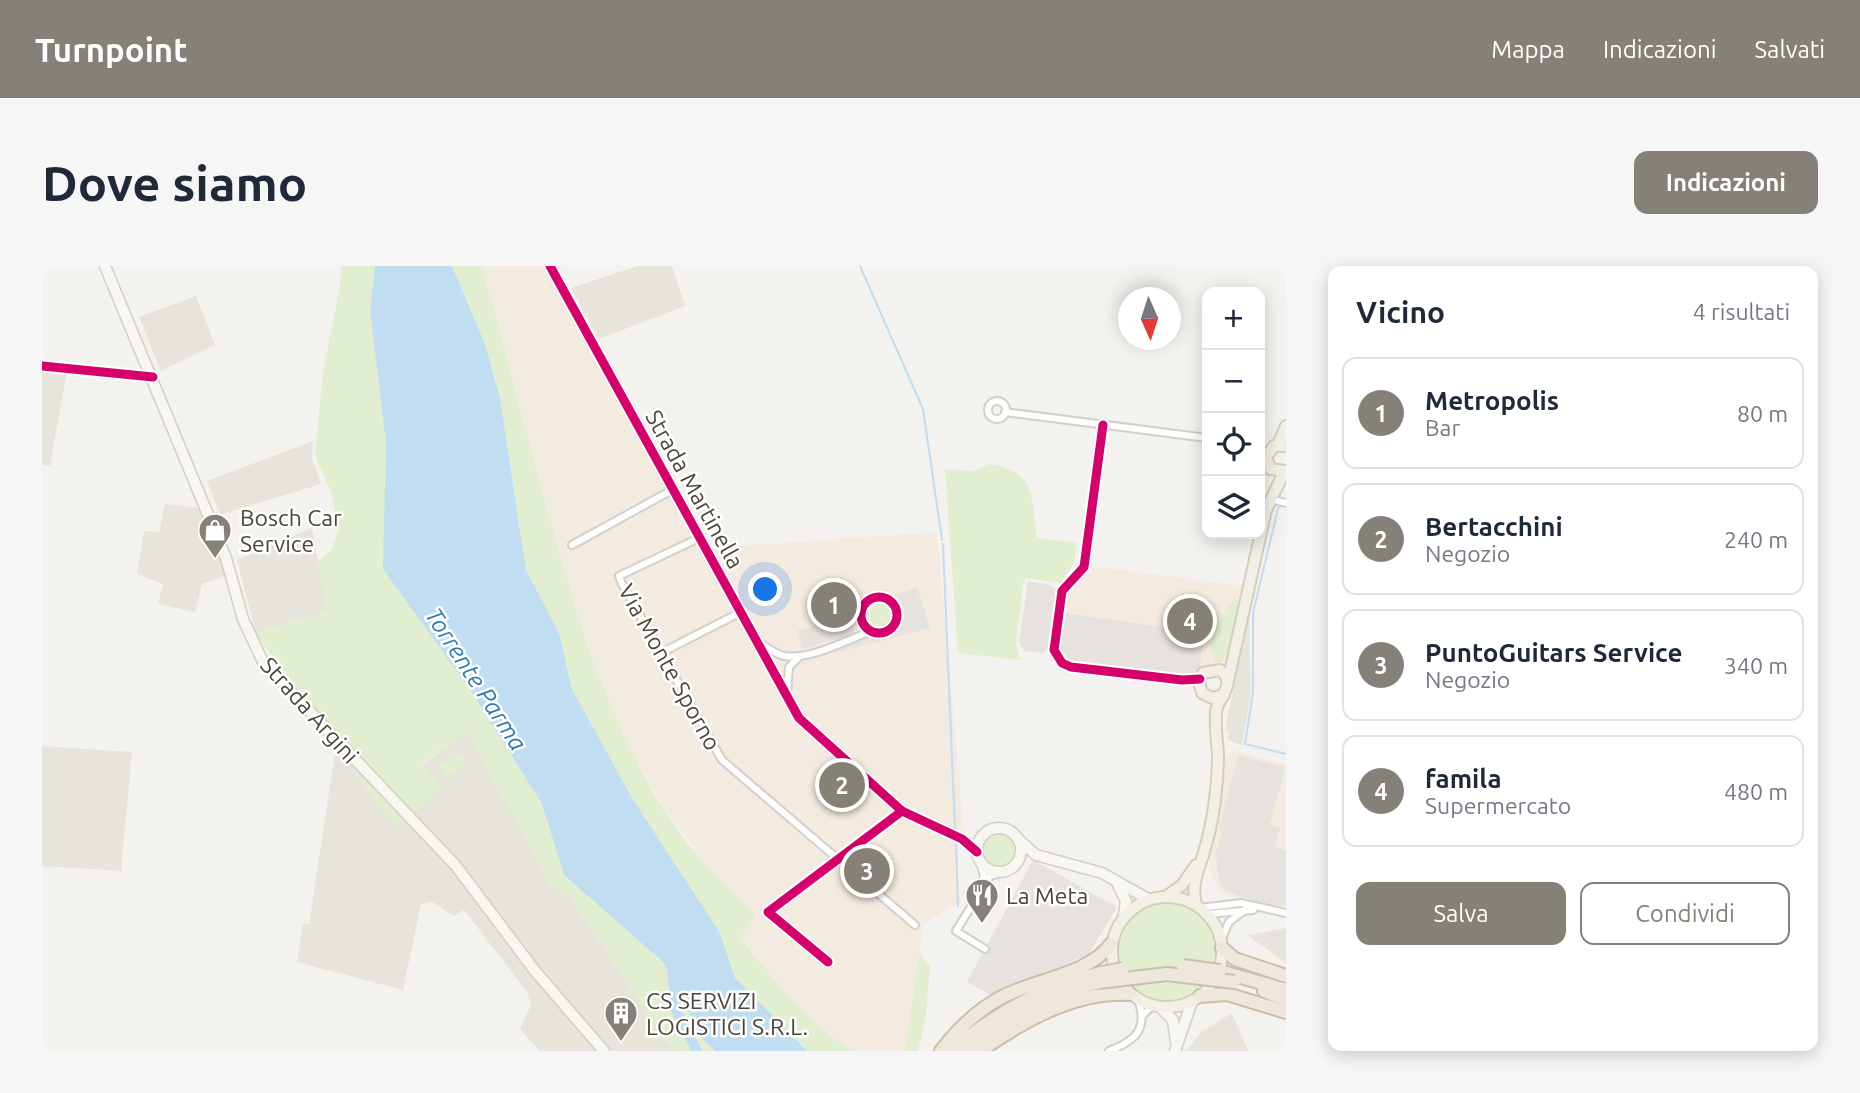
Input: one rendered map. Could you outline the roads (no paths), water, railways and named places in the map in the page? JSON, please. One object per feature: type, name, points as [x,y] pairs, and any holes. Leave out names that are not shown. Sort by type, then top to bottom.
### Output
[{"type":"highway","points":[[941,1051],[966,1024],[993,1002],[1098,959],[1111,944]]},
{"type":"highway","points":[[1221,944],[1235,959],[1286,976]]},
{"type":"highway","points":[[952,1051],[978,1029],[1017,1004],[1053,987],[1151,966],[1220,971],[1286,999]]},
{"type":"highway","points":[[967,1051],[1013,1017],[1098,978],[1167,974],[1235,978],[1286,990]]},
{"type":"highway","points":[[980,1051],[1036,1017],[1065,1005],[1108,994],[1134,996]]},
{"type":"highway","points":[[1196,998],[1227,994],[1286,1012]]},
{"type":"main road","points":[[1203,853],[1182,885],[1167,896],[1149,899],[1125,915],[1111,944],[1115,971],[1134,996],[1157,1006],[1196,998],[1217,975],[1221,944],[1201,909],[1193,887],[1203,853],[1217,768],[1217,704],[1224,695],[1225,676],[1237,643],[1270,498],[1270,454],[1286,426]]},
{"type":"main road","points":[[1270,454],[1285,472],[1270,498]]},
{"type":"main road","points":[[1216,731],[1201,688],[1210,669],[1225,676]]},
{"type":"main road","points":[[1201,688],[1212,698],[1224,695]]},
{"type":"main road","points":[[1167,896],[1201,909]]},
{"type":"street","name":"Strada Argini","points":[[105,266],[226,558],[250,639],[263,662],[456,866],[538,975],[604,1051]]},
{"type":"street","name":"Strada Martinella","points":[[550,266],[799,718],[902,811],[962,839],[989,870],[1001,873]]},
{"type":"street","points":[[42,366],[153,377]]},
{"type":"street","points":[[1005,412],[1202,437]]},
{"type":"street","points":[[1103,425],[1084,567],[1062,591],[1054,650],[1057,657],[1070,667],[1182,680],[1201,688]]},
{"type":"street","points":[[572,545],[672,490]]},
{"type":"street","points":[[1270,498],[1286,503]]},
{"type":"street","name":"Via Monte Sporno","points":[[699,538],[619,576],[661,653],[722,760],[915,925]]},
{"type":"street","points":[[756,640],[783,656],[804,654],[858,636],[872,631],[884,632],[893,626],[897,616],[892,603],[882,597],[869,600],[862,609],[858,636]]},
{"type":"street","points":[[661,653],[741,612]]},
{"type":"street","points":[[862,621],[872,631]]},
{"type":"street","points":[[771,668],[789,667],[804,654]]},
{"type":"street","points":[[771,668],[783,656]]},
{"type":"street","points":[[788,697],[789,667]]},
{"type":"street","points":[[1182,680],[1201,688]]},
{"type":"street","points":[[828,962],[768,912],[902,811]]},
{"type":"street","points":[[962,839],[982,836],[995,828],[1002,828],[1036,855],[1086,867],[1149,899]]},
{"type":"street","points":[[981,891],[984,876],[978,857],[982,836]]},
{"type":"street","points":[[1020,841],[1020,860]]},
{"type":"street","points":[[985,949],[956,931],[990,876],[1012,869],[1020,860],[1036,855]]},
{"type":"street","points":[[1116,882],[1126,901],[1125,915]]},
{"type":"street","points":[[1201,909],[1241,903],[1286,915]]},
{"type":"street","points":[[1201,909],[1247,909],[1286,915]]},
{"type":"street","points":[[1221,944],[1229,922],[1247,909]]},
{"type":"street","points":[[1109,1051],[1134,1038],[1142,1026],[1143,1015],[1134,996]]},
{"type":"street","points":[[1143,1015],[1157,1006],[1173,1020],[1175,1051],[1196,998]]},
{"type":"water","points":[[375,266],[452,266],[485,344],[500,398],[526,570],[559,633],[572,689],[632,798],[720,933],[735,978],[807,1051],[715,1051],[702,1038],[664,963],[564,875],[542,804],[469,688],[383,569],[386,445],[370,310]]},
{"type":"waterway","points":[[860,266],[923,409],[942,540]]},
{"type":"waterway","points":[[1279,505],[1253,613],[1253,693],[1245,744],[1286,754]]},
{"type":"waterway","points":[[943,544],[955,830]]},
{"type":"waterway","points":[[956,842],[958,906]]},
{"type":"waterway","name":"Torrente Parma","points":[[672,968],[676,1010],[697,1051]]},
{"type":"place","name":"Bosch Car Service","points":[[215,560]]},
{"type":"place","name":"Metropolis","points":[[834,605]]},
{"type":"place","name":"famila","points":[[1190,621]]},
{"type":"place","name":"Bertacchini","points":[[842,785]]},
{"type":"place","name":"PuntoGuitars Service","points":[[867,871]]},
{"type":"place","name":"La Meta","points":[[982,925]]},
{"type":"place","name":"CS SERVIZI LOGISTICI S.R.L.","points":[[621,1043]]}]
